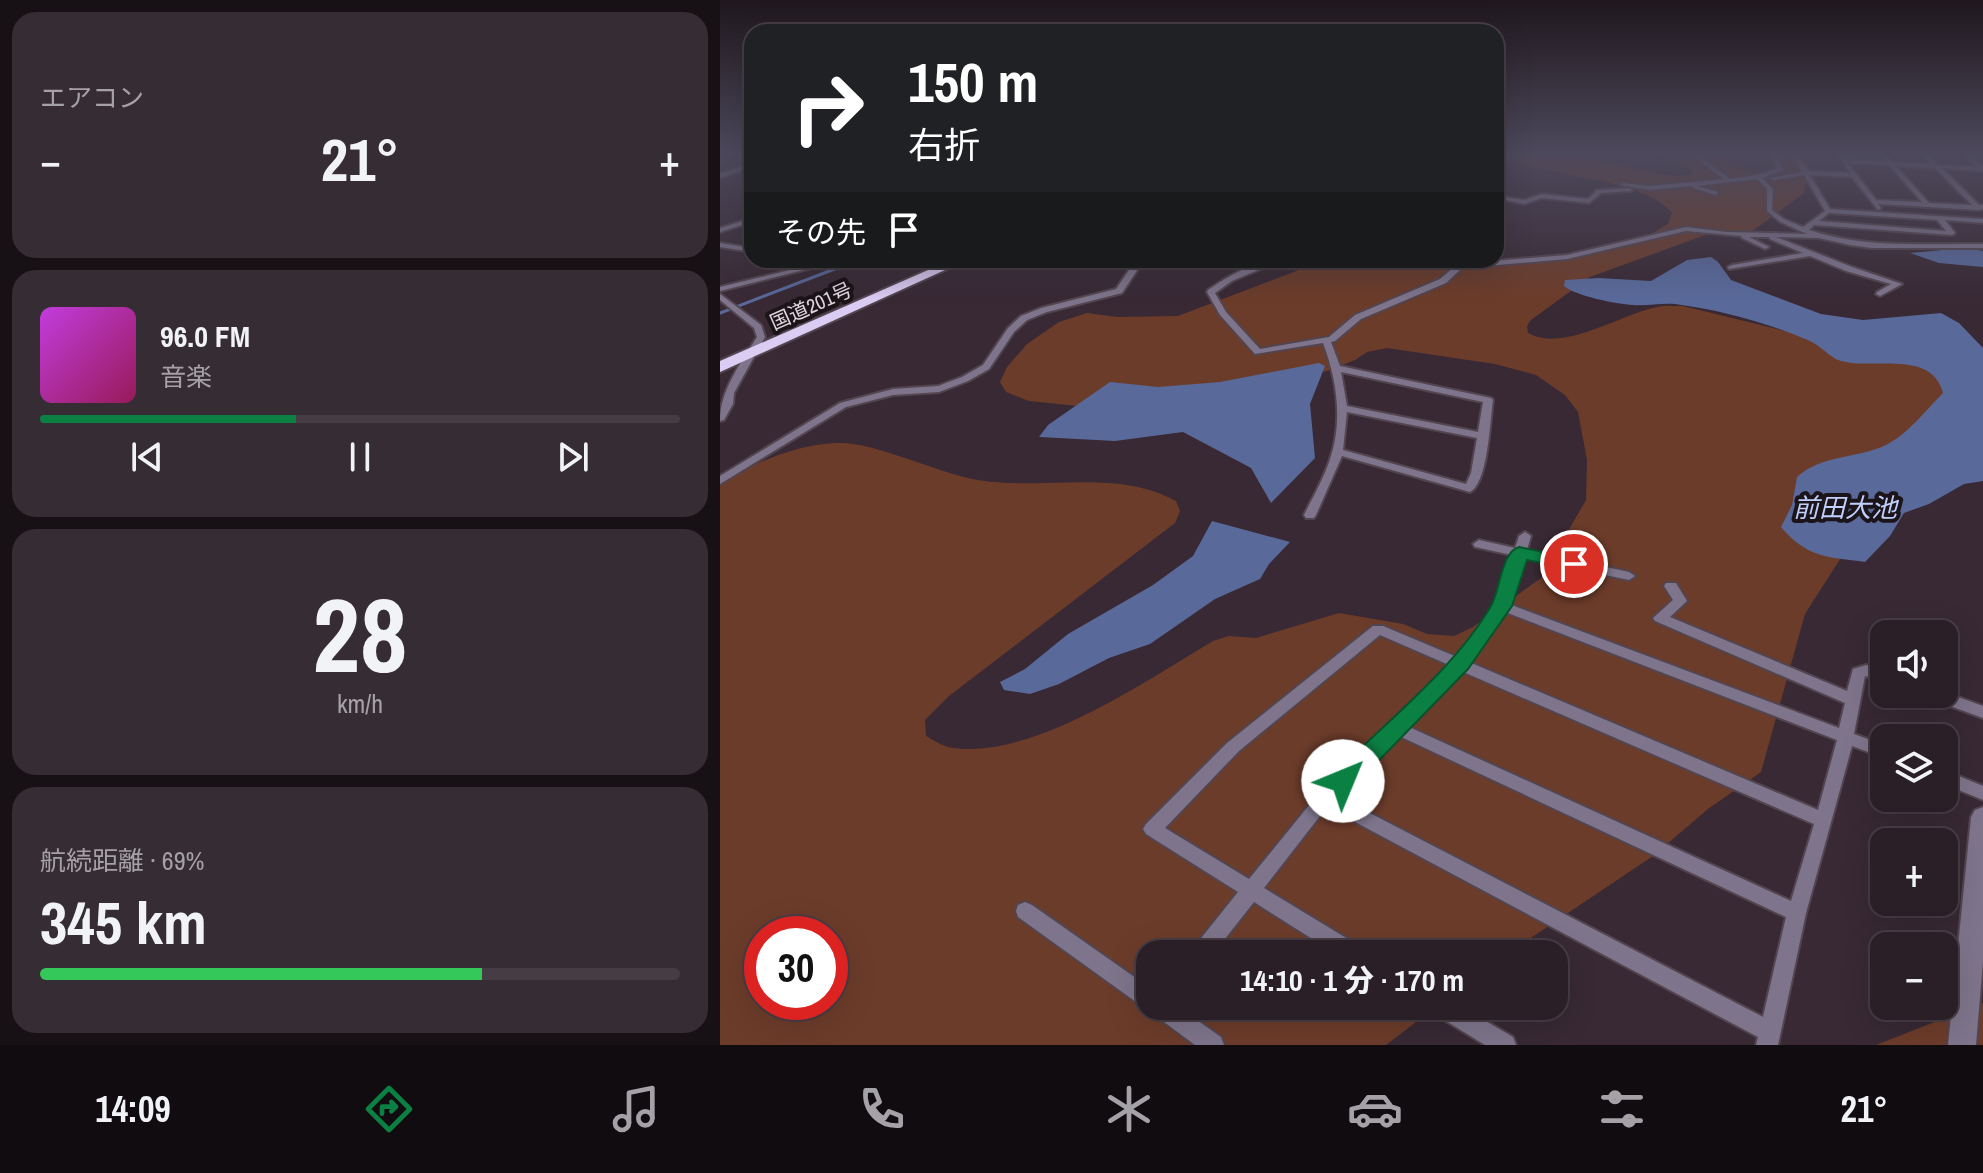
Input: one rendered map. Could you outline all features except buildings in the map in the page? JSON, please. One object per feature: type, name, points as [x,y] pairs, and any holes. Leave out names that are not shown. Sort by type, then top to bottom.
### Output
[{"type":"highway","name":"国道201号","points":[[720,367],[943,268]]},
{"type":"street","points":[[1769,203],[1769,210],[1781,221],[1818,236]]},
{"type":"street","points":[[1823,203],[1828,211]]},
{"type":"street","points":[[1875,203],[1882,214]]},
{"type":"street","points":[[1888,203],[1981,208]]},
{"type":"street","points":[[1804,230],[1828,211],[1983,221]]},
{"type":"street","points":[[1813,223],[1952,233],[1939,218]]},
{"type":"street","points":[[721,229],[744,222]]},
{"type":"street","points":[[1504,262],[1567,257],[1675,229],[1741,235],[1818,236],[1892,249],[1983,246]]},
{"type":"street","points":[[1766,234],[1809,254],[1898,284],[1880,294]]},
{"type":"street","points":[[1741,235],[1765,247]]},
{"type":"street","points":[[720,245],[744,249]]},
{"type":"street","points":[[1732,267],[1809,254]]},
{"type":"street","points":[[720,289],[808,268]]},
{"type":"street","points":[[720,481],[843,405],[893,392],[939,389],[965,379],[986,367],[1011,330],[1024,318],[1119,291],[1135,268]]},
{"type":"street","points":[[1258,268],[1218,284],[1211,292],[1212,298],[1258,352],[1326,341],[1366,312],[1443,281],[1458,268]]},
{"type":"street","points":[[720,296],[758,327],[761,337],[729,393],[728,404],[720,418]]},
{"type":"street","points":[[1310,515],[1338,452],[1342,432],[1336,368],[1326,341]]},
{"type":"street","points":[[1336,368],[1488,400],[1477,473],[1470,489],[1338,452]]},
{"type":"street","points":[[1341,408],[1483,436]]},
{"type":"street","points":[[1212,940],[1325,798],[1460,663],[1502,606],[1525,536]]},
{"type":"street","points":[[1479,544],[1629,576]]},
{"type":"street","points":[[1671,586],[1680,601],[1660,618],[1853,700]]},
{"type":"street","points":[[1502,606],[1870,746]]},
{"type":"street","points":[[1331,940],[1152,829],[1233,747],[1378,629],[1823,820]]},
{"type":"street","points":[[1325,798],[1768,1039],[1797,913],[1845,736],[1858,673],[1870,672]]},
{"type":"street","points":[[1958,703],[1983,712]]},
{"type":"street","points":[[1396,728],[1797,913]]},
{"type":"street","points":[[1958,783],[1983,793]]},
{"type":"street","points":[[1962,1045],[1983,817]]},
{"type":"street","points":[[1025,911],[1136,990]]},
{"type":"street","points":[[1178,1020],[1213,1045]]},
{"type":"street","points":[[1463,1020],[1505,1045]]},
{"type":"shaded area","points":[[1660,203],[1791,203],[1751,232],[1708,234],[1590,277],[1531,320],[1527,326],[1528,333],[1542,338],[1558,338],[1592,330],[1657,307],[1683,306],[1888,356],[1954,380],[1805,614],[1761,772],[1708,809],[1653,856],[1528,940],[1136,940],[1136,1020],[1419,1020],[1386,1045],[720,1045],[720,481],[790,451],[836,443],[868,447],[978,480],[1129,485],[1176,501],[1180,511],[1175,523],[949,696],[925,720],[926,736],[948,747],[980,749],[1014,743],[1050,731],[1121,696],[1213,641],[1229,636],[1256,638],[1339,613],[1403,624],[1427,634],[1454,636],[1473,627],[1541,578],[1586,500],[1587,460],[1578,412],[1565,395],[1536,375],[1495,364],[1387,348],[1367,352],[1327,371],[1264,383],[1087,407],[1029,401],[1006,392],[1000,382],[1007,367],[1027,344],[1059,322],[1087,313],[1117,317],[1178,316],[1304,268],[1504,268],[1504,263],[1584,257],[1651,234],[1668,224],[1672,213]]},
{"type":"shaded area","points":[[1983,1003],[1983,1045],[1876,1045],[1940,1020],[1958,1020],[1958,1013]]},
{"type":"water","points":[[1965,248],[1983,251],[1983,267],[1939,263],[1910,253]]},
{"type":"water","name":"前田大池","points":[[1711,257],[1731,280],[1821,314],[1863,320],[1941,313],[1959,323],[1983,348],[1983,481],[1964,484],[1929,504],[1904,513],[1890,536],[1865,562],[1819,554],[1800,545],[1781,527],[1792,505],[1797,477],[1829,460],[1886,445],[1909,428],[1943,393],[1937,379],[1914,366],[1841,361],[1810,341],[1744,318],[1675,304],[1617,303],[1587,296],[1564,286],[1565,280],[1599,278],[1651,281],[1687,260]]},
{"type":"water","points":[[1319,363],[1325,366],[1310,404],[1315,458],[1271,503],[1251,468],[1183,432],[1115,441],[1039,437],[1048,425],[1110,382],[1158,387],[1220,382]]},
{"type":"water","points":[[1212,521],[1290,542],[1269,564],[1260,579],[1215,599],[1150,644],[1109,658],[1059,684],[1030,694],[1004,690],[1000,682],[1025,669],[1068,634],[1153,585],[1193,556]]},
{"type":"waterway","points":[[720,313],[837,268]]},
{"type":"route","points":[[1343,781],[1460,663],[1502,606],[1519,553],[1574,564]]}]
